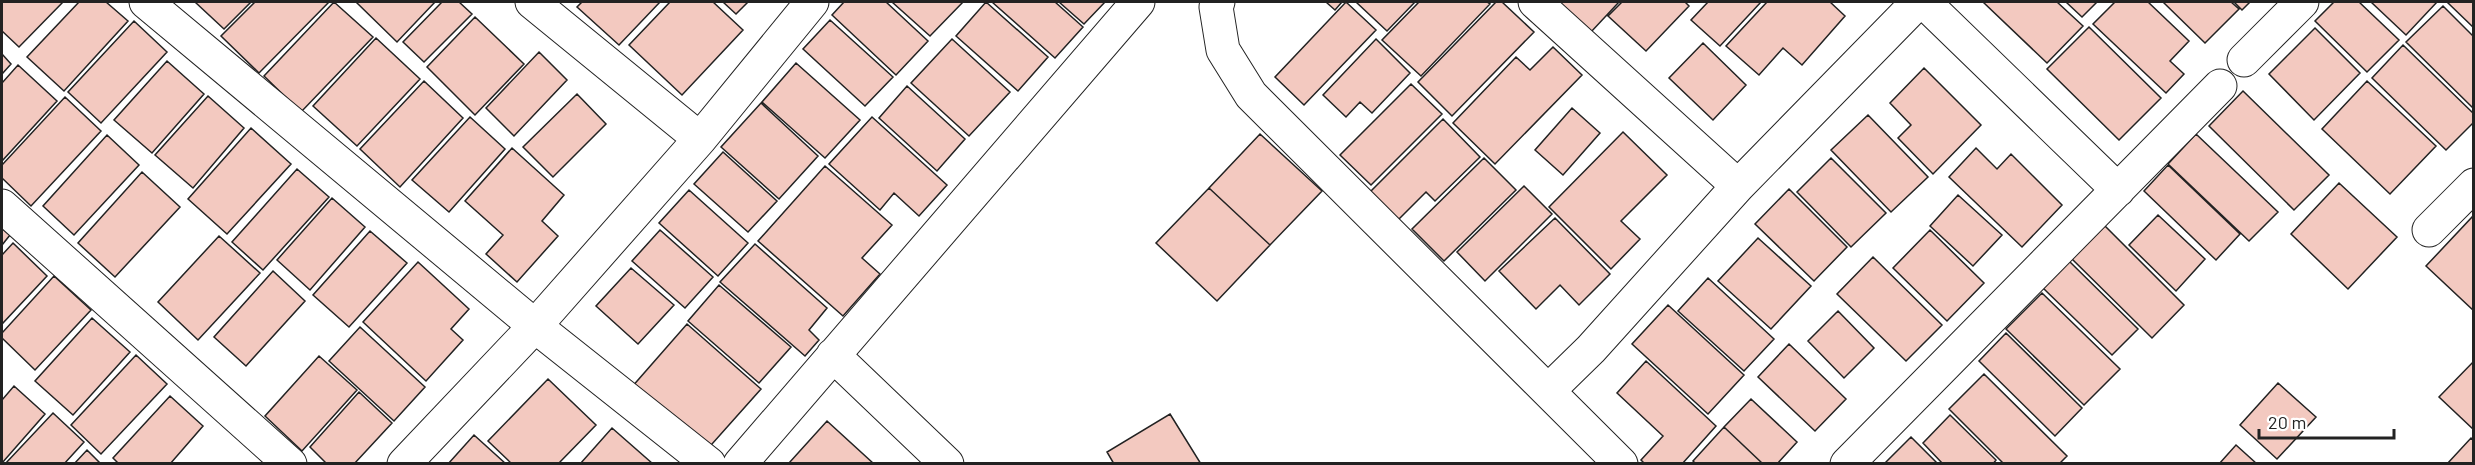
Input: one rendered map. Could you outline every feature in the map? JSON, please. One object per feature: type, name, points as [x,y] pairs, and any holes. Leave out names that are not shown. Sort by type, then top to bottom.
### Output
[{"type":"street","points":[[146,2],[535,326],[709,464]]},
{"type":"street","points":[[532,2],[700,139]]},
{"type":"street","points":[[404,464],[535,326],[700,139],[812,2]]},
{"type":"street","points":[[740,464],[1138,2]]},
{"type":"street","points":[[1218,2],[1216,7],[1223,50],[1251,95],[1621,464]]},
{"type":"street","points":[[1535,2],[1738,186]]},
{"type":"street","points":[[1548,391],[1591,349],[1738,186],[1918,2]]},
{"type":"street","points":[[1924,2],[2118,190]]},
{"type":"street","points":[[2244,60],[2302,2]]},
{"type":"street","points":[[1847,464],[2220,86]]},
{"type":"street","points":[[2429,230],[2474,185]]},
{"type":"street","points":[[2,206],[290,464]]},
{"type":"street","points":[[833,355],[947,464]]},
{"type":"building","points":[[2,2],[63,2],[19,47],[2,31]]},
{"type":"building","points":[[79,2],[106,2],[128,21],[64,91],[27,57]]},
{"type":"building","points":[[195,2],[251,2],[224,29]]},
{"type":"building","points":[[255,2],[329,2],[259,73],[221,36]]},
{"type":"building","points":[[334,2],[373,37],[301,112],[264,76]]},
{"type":"building","points":[[356,2],[435,2],[397,42]]},
{"type":"building","points":[[442,2],[459,2],[472,14],[424,62],[403,42]]},
{"type":"building","points":[[582,2],[660,2],[619,45],[577,7]]},
{"type":"building","points":[[670,2],[713,2],[743,30],[682,95],[629,45]]},
{"type":"building","points":[[723,2],[748,2],[736,14]]},
{"type":"building","points":[[844,2],[886,2],[928,41],[896,75],[832,15]]},
{"type":"building","points":[[892,2],[963,2],[930,36]]},
{"type":"building","points":[[986,2],[1048,57],[1018,91],[956,36]]},
{"type":"building","points":[[992,2],[1055,2],[1083,27],[1055,58]]},
{"type":"building","points":[[1059,2],[1105,2],[1084,24]]},
{"type":"building","points":[[1326,2],[1342,2],[1335,10]]},
{"type":"building","points":[[1346,2],[1376,30],[1304,105],[1275,77]]},
{"type":"building","points":[[1356,2],[1415,2],[1387,31]]},
{"type":"building","points":[[1419,2],[1487,2],[1490,4],[1421,76],[1382,40]]},
{"type":"building","points":[[1496,2],[1502,2],[1534,32],[1452,116],[1418,82]]},
{"type":"building","points":[[1558,2],[1619,2],[1591,32]]},
{"type":"building","points":[[1622,2],[1685,2],[1689,6],[1646,51],[1608,16]]},
{"type":"building","points":[[1708,2],[1761,2],[1720,46],[1691,20]]},
{"type":"building","points":[[1767,2],[1830,2],[1845,16],[1802,65],[1783,48],[1759,75],[1726,46]]},
{"type":"building","points":[[1983,2],[2057,2],[2083,26],[2047,63]]},
{"type":"building","points":[[2066,2],[2097,2],[2082,17]]},
{"type":"building","points":[[2115,2],[2148,2],[2189,41],[2170,61],[2184,74],[2166,93],[2093,24]]},
{"type":"building","points":[[2163,2],[2231,2],[2239,9],[2205,43]]},
{"type":"building","points":[[2234,2],[2250,2],[2242,10]]},
{"type":"building","points":[[2334,2],[2359,2],[2399,40],[2367,72],[2315,21]]},
{"type":"building","points":[[2371,2],[2437,2],[2406,35]]},
{"type":"building","points":[[2447,2],[2474,2],[2474,28]]},
{"type":"building","points":[[2443,6],[2474,37],[2474,109],[2406,42]]},
{"type":"building","points":[[475,17],[524,64],[475,115],[427,67]]},
{"type":"building","points":[[830,20],[893,77],[865,106],[803,49]]},
{"type":"building","points":[[134,21],[167,52],[101,123],[68,92]]},
{"type":"building","points":[[2089,27],[2161,98],[2119,140],[2047,69]]},
{"type":"building","points":[[2315,28],[2360,73],[2314,120],[2269,74]]},
{"type":"building","points":[[376,38],[420,79],[357,146],[313,106]]},
{"type":"building","points":[[952,39],[1010,92],[969,136],[911,83]]},
{"type":"building","points":[[1376,39],[1410,73],[1372,113],[1360,102],[1346,117],[1323,95]]},
{"type":"building","points":[[1703,43],[1746,85],[1713,120],[1669,78]]},
{"type":"building","points":[[2403,45],[2474,114],[2474,122],[2446,150],[2372,78]]},
{"type":"building","points":[[1553,47],[1582,75],[1495,164],[1453,123],[1516,57],[1530,70]]},
{"type":"building","points":[[539,52],[567,80],[514,136],[486,108]]},
{"type":"building","points":[[2,54],[11,64],[2,74]]},
{"type":"building","points":[[167,61],[204,94],[152,153],[114,120]]},
{"type":"building","points":[[796,63],[860,120],[825,158],[762,102]]},
{"type":"building","points":[[18,65],[57,101],[2,161],[2,83]]},
{"type":"building","points":[[1924,68],[1981,125],[1933,174],[1898,138],[1911,125],[1890,103]]},
{"type":"building","points":[[424,81],[463,118],[400,187],[360,149]]},
{"type":"building","points":[[2367,81],[2436,146],[2390,194],[2322,129]]},
{"type":"building","points":[[1411,84],[1442,114],[1371,185],[1340,155]]},
{"type":"building","points":[[907,86],[965,139],[937,171],[879,118]]},
{"type":"building","points":[[2243,91],[2329,175],[2294,210],[2209,126]]},
{"type":"building","points":[[577,94],[606,124],[553,177],[523,147]]},
{"type":"building","points":[[208,96],[244,128],[193,188],[155,155]]},
{"type":"building","points":[[65,97],[101,131],[31,206],[2,178],[2,165]]},
{"type":"building","points":[[761,103],[818,156],[779,199],[721,147]]},
{"type":"building","points":[[1572,108],[1600,133],[1563,175],[1535,150]]},
{"type":"building","points":[[1868,115],[1928,177],[1891,212],[1831,150]]},
{"type":"building","points":[[470,117],[505,149],[449,212],[412,180]]},
{"type":"building","points":[[872,117],[947,185],[919,216],[894,193],[880,210],[829,164]]},
{"type":"building","points":[[1443,119],[1480,157],[1435,201],[1426,192],[1396,222],[1368,194]]},
{"type":"building","points":[[251,128],[291,164],[227,234],[188,199]]},
{"type":"building","points":[[1623,132],[1667,175],[1621,221],[1640,239],[1611,269],[1549,207]]},
{"type":"building","points":[[1260,134],[1322,191],[1270,245],[1209,188]]},
{"type":"building","points":[[2196,134],[2278,212],[2249,241],[2168,164]]},
{"type":"building","points":[[107,135],[139,165],[74,235],[43,206]]},
{"type":"building","points":[[512,148],[564,195],[542,221],[558,236],[517,282],[486,254],[503,235],[465,201]]},
{"type":"building","points":[[1976,148],[1997,169],[2011,154],[2062,205],[2022,247],[1949,177]]},
{"type":"building","points":[[723,152],[777,201],[748,232],[694,184]]},
{"type":"building","points":[[1484,158],[1516,190],[1444,261],[1412,229]]},
{"type":"building","points":[[1831,158],[1886,213],[1851,247],[1797,192]]},
{"type":"building","points":[[2168,165],[2240,234],[2216,260],[2144,191]]},
{"type":"building","points":[[825,166],[892,225],[862,258],[880,274],[843,316],[758,241]]},
{"type":"building","points":[[297,169],[329,197],[263,270],[232,242]]},
{"type":"building","points":[[142,172],[180,207],[115,277],[78,243]]},
{"type":"building","points":[[2339,183],[2397,237],[2348,289],[2291,234]]},
{"type":"building","points":[[1524,186],[1552,214],[1485,281],[1457,252]]},
{"type":"building","points":[[1209,188],[1270,245],[1217,301],[1156,243]]},
{"type":"building","points":[[1789,189],[1847,247],[1814,281],[1755,224]]},
{"type":"building","points":[[689,190],[748,243],[718,276],[659,223]]},
{"type":"building","points":[[1958,195],[2002,235],[1973,266],[1930,226]]},
{"type":"building","points":[[332,198],[365,227],[310,290],[277,260]]},
{"type":"building","points":[[2158,215],[2205,259],[2176,291],[2129,245]]},
{"type":"building","points":[[2474,215],[2474,311],[2426,266]]},
{"type":"building","points":[[1555,218],[1610,274],[1579,305],[1560,285],[1536,309],[1499,271]]},
{"type":"building","points":[[2103,224],[2184,305],[2152,338],[2070,257]]},
{"type":"building","points":[[2,228],[10,235],[2,245]]},
{"type":"building","points":[[660,230],[713,277],[685,308],[632,261]]},
{"type":"building","points":[[1930,230],[1984,283],[1947,321],[1893,268]]},
{"type":"building","points":[[370,231],[407,263],[349,327],[313,295]]},
{"type":"building","points":[[219,236],[260,273],[198,340],[158,302]]},
{"type":"building","points":[[1758,238],[1811,286],[1771,329],[1718,281]]},
{"type":"building","points":[[13,243],[47,276],[2,324],[2,255]]},
{"type":"building","points":[[755,244],[827,308],[809,330],[819,340],[805,356],[720,282]]},
{"type":"building","points":[[1873,257],[1942,325],[1906,361],[1837,294]]},
{"type":"building","points":[[2069,261],[2138,329],[2112,355],[2043,288]]},
{"type":"building","points":[[418,262],[469,309],[451,329],[463,340],[426,381],[363,322]]},
{"type":"building","points":[[631,268],[674,305],[638,344],[596,306]]},
{"type":"building","points":[[273,271],[305,301],[246,366],[214,337]]},
{"type":"building","points":[[54,276],[91,310],[35,370],[2,338],[2,333]]},
{"type":"building","points":[[1708,278],[1774,339],[1744,371],[1678,311]]},
{"type":"building","points":[[719,285],[791,347],[759,383],[688,321]]},
{"type":"building","points":[[2042,293],[2120,369],[2084,405],[2006,329]]},
{"type":"building","points":[[1668,305],[1744,375],[1708,414],[1632,344]]},
{"type":"building","points":[[1838,311],[1874,348],[1844,378],[1808,341]]},
{"type":"building","points":[[92,318],[130,352],[73,415],[35,381]]},
{"type":"building","points":[[687,324],[761,389],[704,453],[631,388]]},
{"type":"building","points":[[360,327],[425,387],[394,421],[329,361]]},
{"type":"building","points":[[2006,333],[2082,408],[2055,436],[1979,361]]},
{"type":"building","points":[[1789,344],[1846,399],[1815,431],[1758,377]]},
{"type":"building","points":[[136,355],[167,384],[101,454],[71,425]]},
{"type":"building","points":[[319,356],[357,390],[302,451],[265,416]]},
{"type":"building","points":[[1646,361],[1716,426],[1682,464],[1645,464],[1641,460],[1663,436],[1617,393]]},
{"type":"building","points":[[2474,361],[2474,430],[2439,397]]},
{"type":"building","points":[[1984,374],[2067,456],[2059,464],[2004,464],[1949,409]]},
{"type":"building","points":[[548,379],[596,425],[558,464],[512,464],[488,441]]},
{"type":"building","points":[[2278,383],[2316,417],[2277,459],[2240,425]]},
{"type":"building","points":[[14,386],[45,414],[2,463],[2,400]]},
{"type":"building","points":[[359,392],[392,423],[354,464],[327,464],[310,447]]},
{"type":"building","points":[[170,396],[203,426],[170,464],[119,464],[113,458]]},
{"type":"building","points":[[1751,399],[1797,442],[1777,464],[1763,464],[1724,427]]},
{"type":"building","points":[[53,413],[84,442],[64,464],[5,464]]},
{"type":"building","points":[[1170,414],[1201,464],[1114,464],[1107,452]]},
{"type":"building","points":[[1950,415],[1996,460],[1993,464],[1943,464],[1923,443]]},
{"type":"building","points":[[827,421],[874,464],[789,463]]},
{"type":"building","points":[[1724,427],[1763,464],[1696,464],[1693,461]]},
{"type":"building","points":[[612,428],[653,464],[580,464]]},
{"type":"building","points":[[474,435],[506,464],[448,464]]},
{"type":"building","points":[[1911,437],[1938,464],[1884,464]]},
{"type":"building","points":[[2471,438],[2474,441],[2474,464],[2447,464]]},
{"type":"building","points":[[2236,445],[2257,464],[2219,464]]},
{"type":"building","points":[[87,450],[101,464],[74,464]]}]
